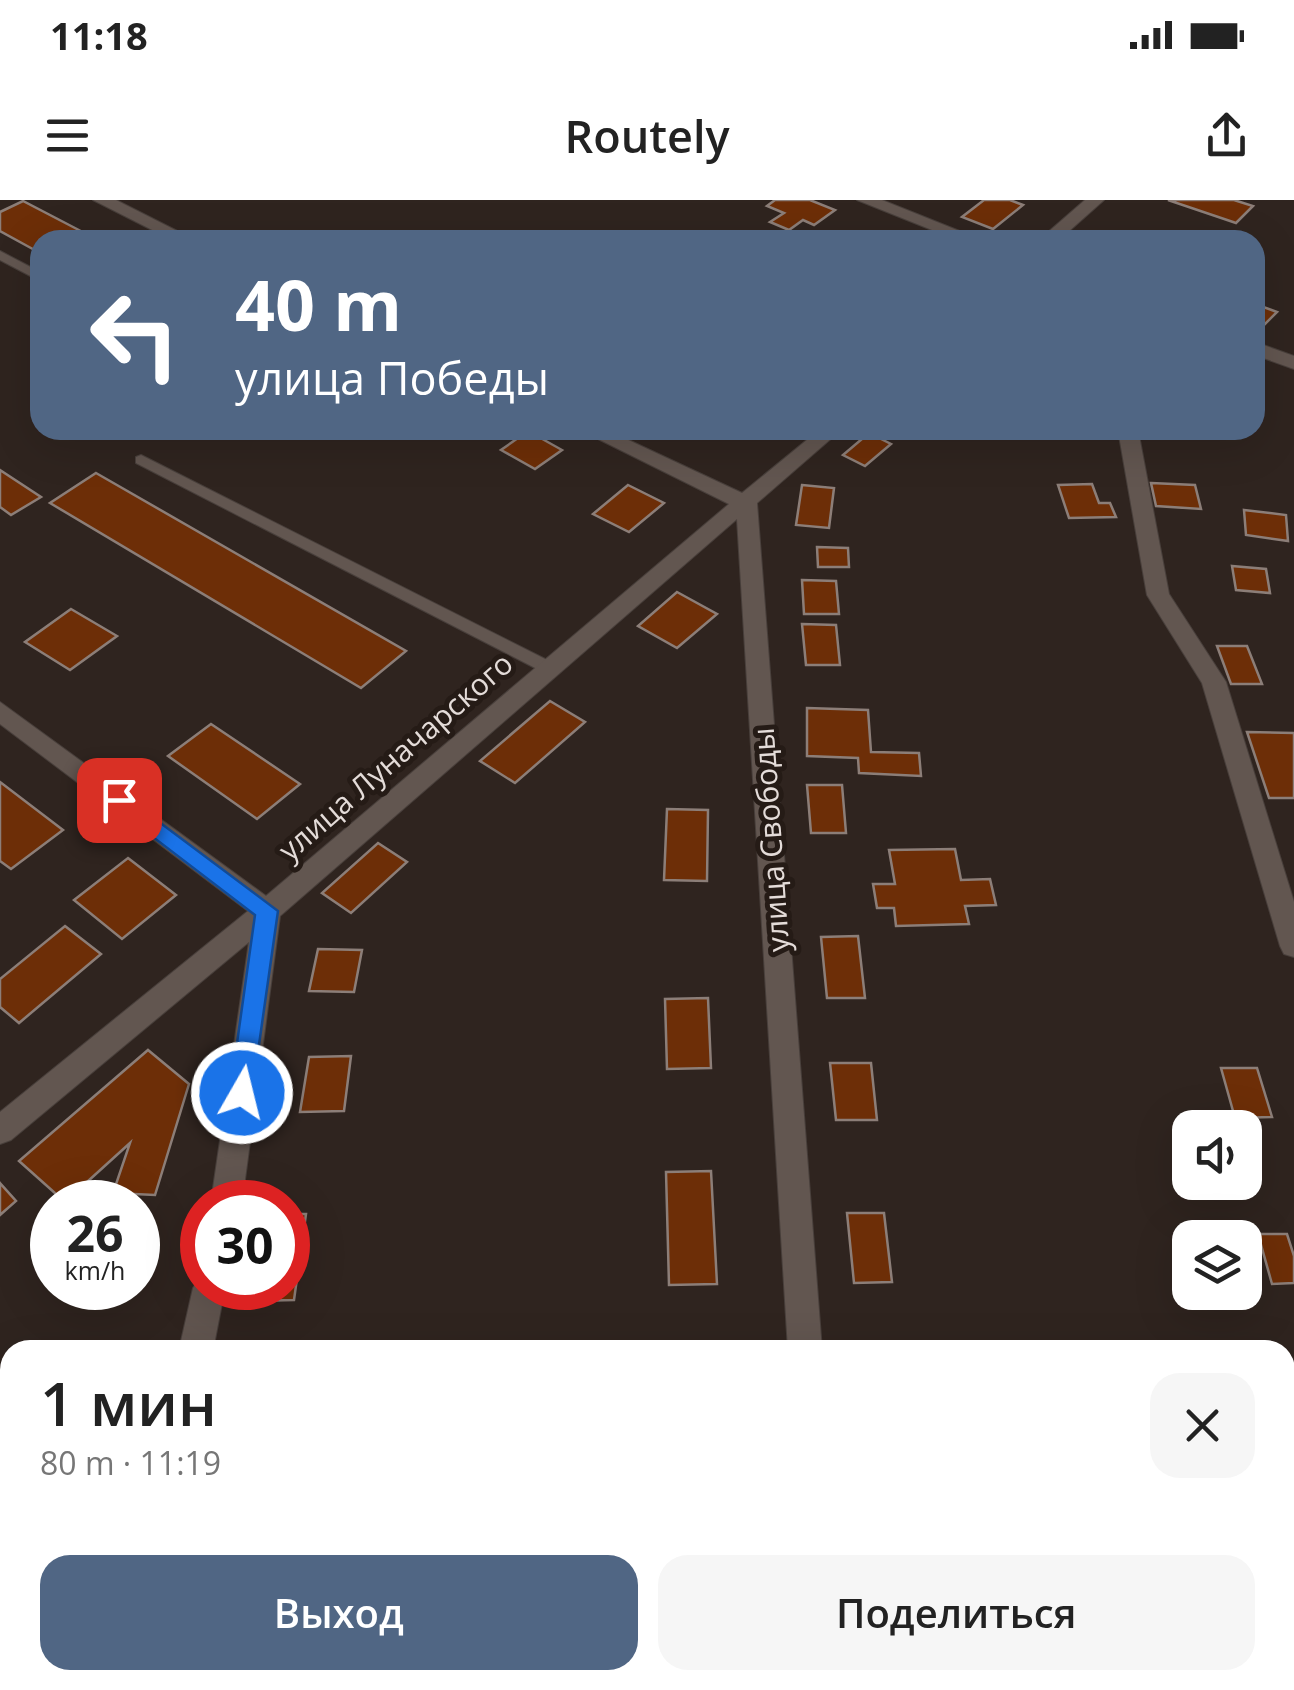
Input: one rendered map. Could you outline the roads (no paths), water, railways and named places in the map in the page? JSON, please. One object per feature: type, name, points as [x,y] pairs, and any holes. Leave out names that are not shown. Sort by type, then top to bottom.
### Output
[{"type":"street","points":[[102,200],[165,230]]},
{"type":"street","points":[[866,200],[946,230]]},
{"type":"street","points":[[1060,230],[1095,200]]},
{"type":"street","points":[[1265,352],[1294,363]]},
{"type":"street","points":[[611,440],[747,504]]},
{"type":"street","name":"улица Луначарского","points":[[0,1130],[267,911],[547,667],[820,440]]},
{"type":"street","points":[[1130,440],[1158,595],[1214,682],[1294,946]]},
{"type":"street","name":"улица Свободы","points":[[747,504],[805,1340]]},
{"type":"street","points":[[0,711],[267,911],[230,1180]]},
{"type":"street","points":[[198,1340],[204,1310]]},
{"type":"lane","points":[[0,255],[30,272]]},
{"type":"lane","points":[[141,460],[547,667]]}]
